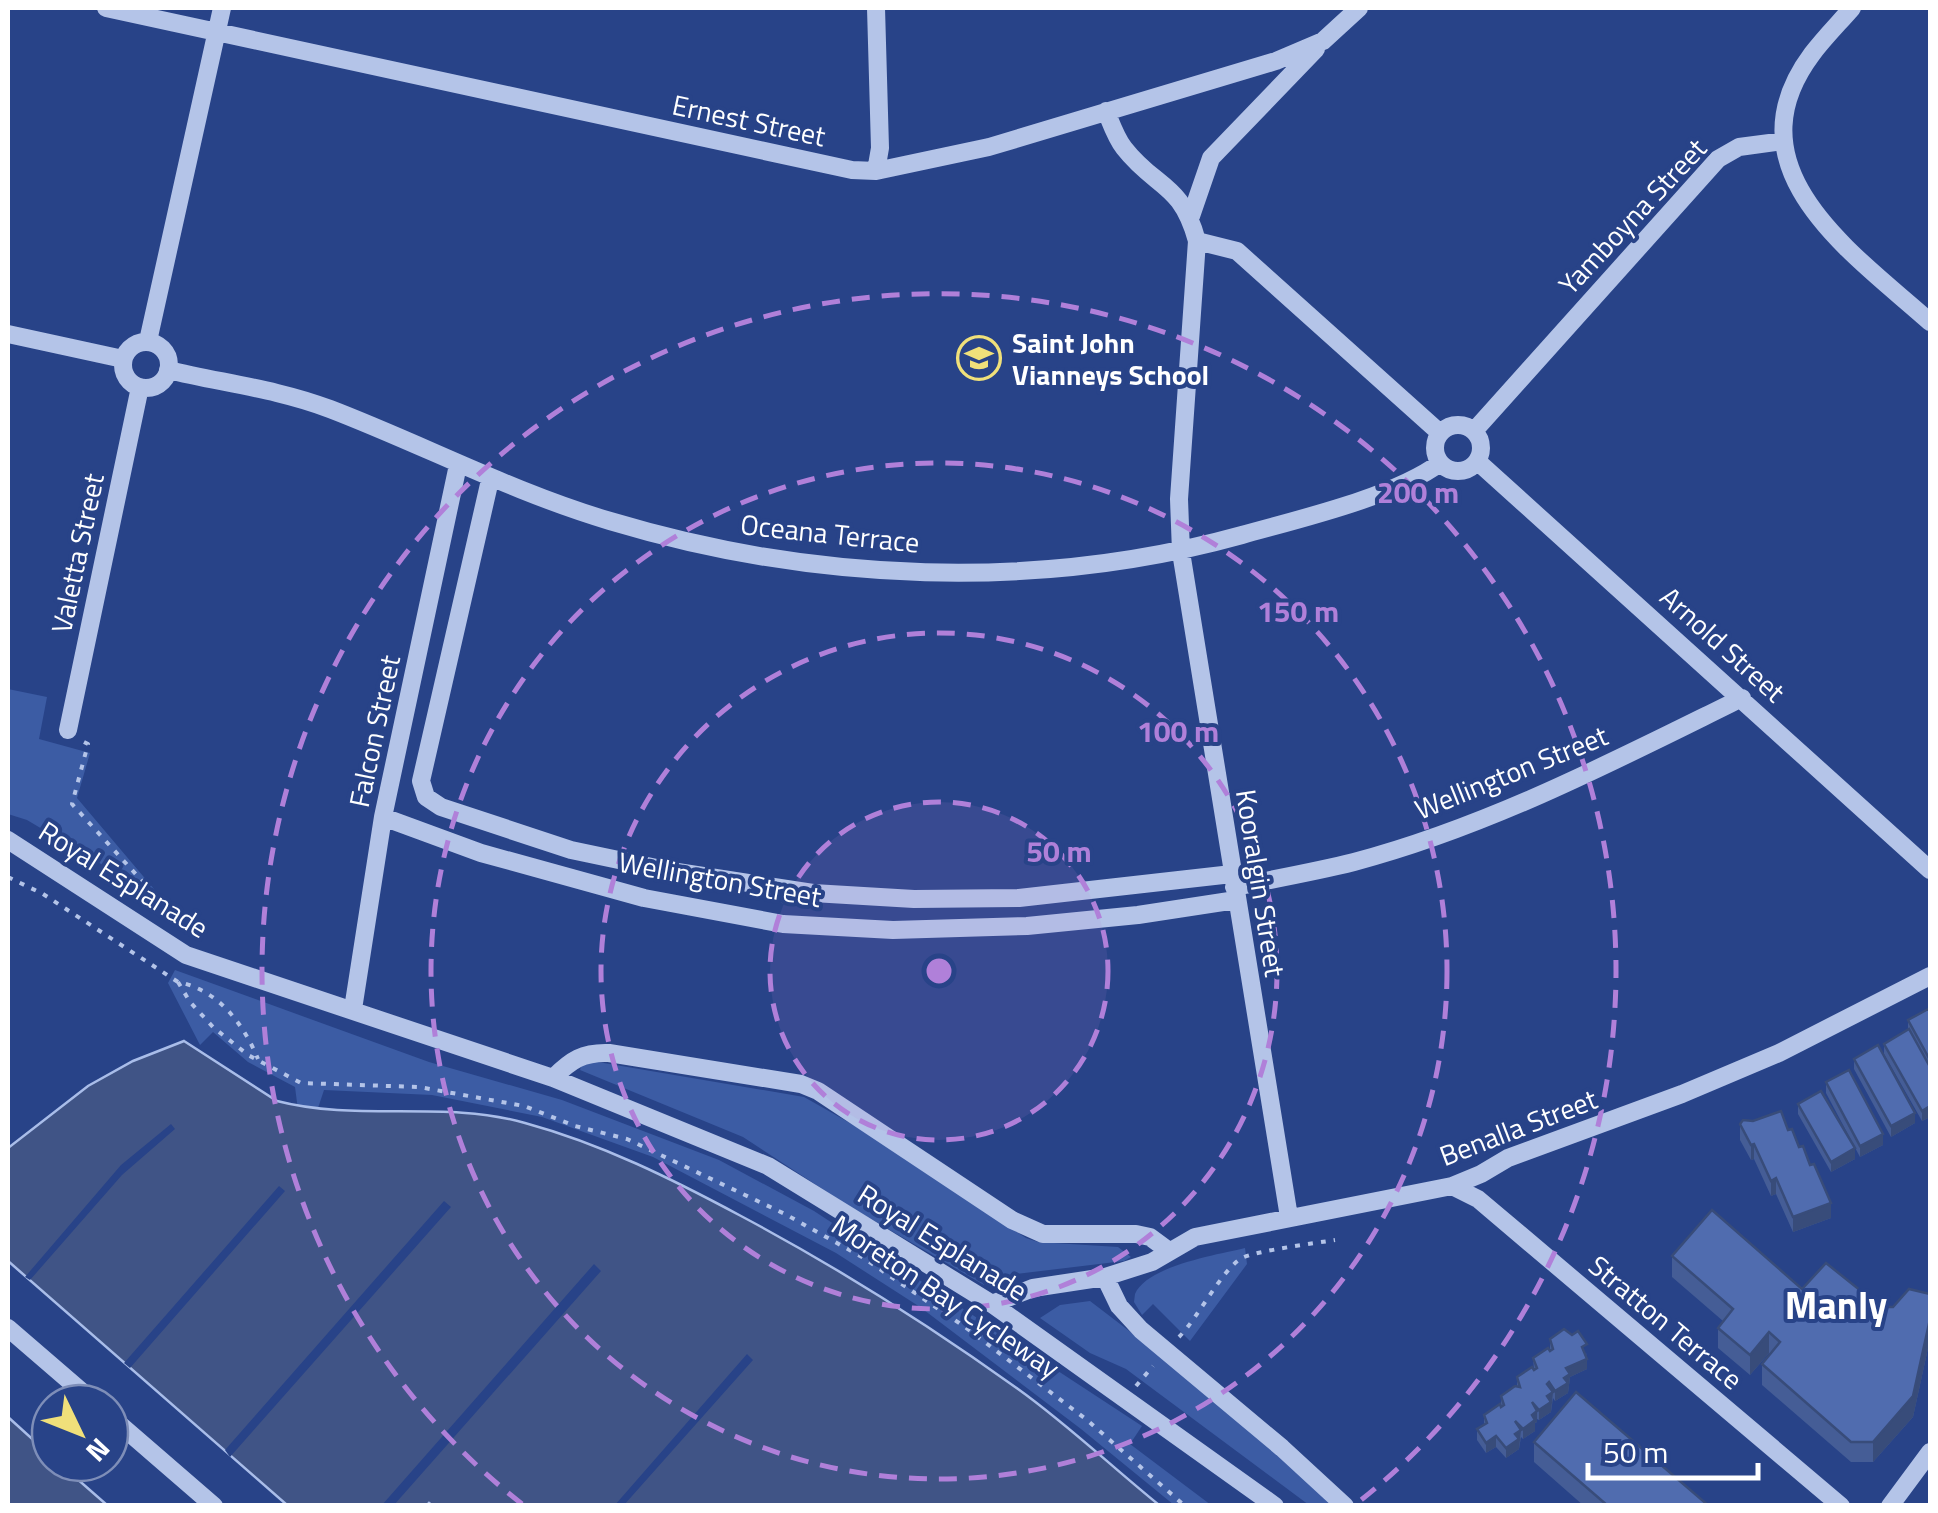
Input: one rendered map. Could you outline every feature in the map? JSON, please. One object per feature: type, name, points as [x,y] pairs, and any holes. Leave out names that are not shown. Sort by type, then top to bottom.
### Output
[{"type":"street","name":"Ernest Street","points":[[106,8],[852,170],[876,172],[990,147],[1276,61],[1323,42],[1360,8]]},
{"type":"street","points":[[148,342],[222,8]]},
{"type":"street","points":[[876,8],[880,148],[876,172]]},
{"type":"street","points":[[1852,8],[1810,56],[1792,90],[1784,141],[1792,179],[1812,211],[1840,242],[1930,322]]},
{"type":"street","points":[[1190,216],[1211,158],[1323,42]]},
{"type":"street","name":"Kooralgin Street","points":[[1106,111],[1122,146],[1180,199],[1198,242],[1179,499],[1181,552],[1288,1216]]},
{"type":"street","name":"Yamboyna Street","points":[[1474,431],[1718,159],[1739,146],[1784,141]]},
{"type":"street","points":[[1198,242],[1238,251],[1440,433]]},
{"type":"street","points":[[8,334],[123,359]]},
{"type":"street","points":[[148,342],[165,351],[168,370],[158,384],[140,387],[126,377],[123,359],[132,346],[148,342]]},
{"type":"street","name":"Oceana Terrace","points":[[168,370],[329,408],[490,480],[655,534],[798,564],[870,571],[1044,568],[1181,552],[1328,511],[1417,477],[1440,463]]},
{"type":"street","name":"Valetta Street","points":[[68,730],[140,387]]},
{"type":"street","points":[[1454,425],[1474,431],[1481,443],[1477,461],[1459,471],[1440,463],[1435,448],[1440,433],[1454,425]]},
{"type":"street","name":"Arnold Street","points":[[1477,461],[1930,870]]},
{"type":"street","name":"Falcon Street","points":[[353,1010],[383,817],[458,466]]},
{"type":"street","name":"Falcon Street","points":[[426,797],[421,781],[490,480]]},
{"type":"street","name":"Wellington Street","points":[[383,817],[481,854],[644,898],[783,924],[893,930],[1027,926],[1138,916],[1234,887],[1354,862],[1557,789],[1742,698]]},
{"type":"street","name":"Wellington Street","points":[[426,797],[441,806],[571,850],[670,871],[813,893],[914,899],[1019,898],[1234,887]]},
{"type":"street","name":"Royal Esplanade","points":[[8,842],[186,955],[553,1078],[768,1166],[992,1304],[1275,1506]]},
{"type":"street","name":"Benalla Street","points":[[992,1304],[1034,1288],[1105,1277],[1152,1262],[1195,1237],[1452,1186],[1508,1158],[1779,1054],[1930,976]]},
{"type":"street","name":"Royal Esplanade","points":[[553,1078],[568,1062],[588,1052],[609,1052],[801,1084],[818,1091],[1012,1220],[1043,1234],[1136,1234],[1150,1237],[1170,1252]]},
{"type":"street","name":"Stratton Terrace","points":[[1452,1186],[1478,1199],[1841,1506]]},
{"type":"street","points":[[1105,1277],[1119,1306],[1141,1330],[1345,1506]]},
{"type":"street","points":[[8,1328],[72,1383]]},
{"type":"street","points":[[130,1433],[214,1506]]},
{"type":"street","points":[[1890,1506],[1930,1452]]},
{"type":"path","points":[[68,730],[88,744],[72,804],[185,923]]},
{"type":"path","points":[[8,877],[44,894],[178,982],[196,986],[221,1002],[258,1058]]},
{"type":"path","name":"Moreton Bay Cycleway","points":[[178,982],[212,1026],[248,1054],[301,1083],[420,1087],[524,1106],[575,1126],[627,1139],[701,1172],[862,1256],[965,1327],[1087,1420],[1185,1506]]},
{"type":"path","points":[[1127,1397],[1197,1319],[1212,1291],[1242,1258],[1334,1240]]},
{"type":"shaded area","points":[[8,689],[47,697],[39,739],[90,753],[77,798],[165,902],[27,820],[8,814]]},
{"type":"shaded area","points":[[175,970],[429,1062],[562,1100],[719,1160],[814,1211],[1142,1426],[1130,1444],[1211,1505],[1174,1505],[920,1307],[836,1253],[653,1157],[542,1117],[432,1095],[324,1090],[317,1111],[298,1110],[295,1087],[248,1062],[213,1032],[200,1045],[168,983]]},
{"type":"shaded area","points":[[184,1041],[277,1101],[339,1110],[494,1116],[582,1141],[663,1176],[812,1256],[951,1343],[1036,1402],[1159,1505],[287,1505],[8,1261],[8,1148],[88,1086],[133,1061]]},
{"type":"shaded area","points":[[592,1061],[804,1097],[857,1127],[1026,1238],[1118,1247],[1131,1257],[1016,1274],[984,1285],[847,1205],[743,1137],[580,1070],[582,1064]]},
{"type":"shaded area","points":[[1245,1248],[1247,1264],[1190,1341],[1153,1304],[1142,1315],[1134,1302],[1142,1284],[1167,1269]]},
{"type":"shaded area","points":[[1090,1301],[1196,1382],[1329,1502],[1309,1505],[1126,1369],[1090,1353],[1040,1318],[1060,1305]]},
{"type":"shaded area","points":[[8,1417],[30,1437],[30,1483],[82,1483],[107,1505],[8,1505]]},
{"type":"pier","points":[[171,1124],[175,1129],[122,1175],[30,1280],[25,1277],[121,1165]]},
{"type":"pier","points":[[279,1186],[285,1191],[130,1368],[124,1363]]},
{"type":"pier","points":[[444,1201],[451,1207],[230,1457],[225,1450]]},
{"type":"pier","points":[[594,1264],[601,1271],[394,1505],[382,1505]]},
{"type":"pier","points":[[747,1354],[753,1360],[624,1505],[615,1505]]},
{"type":"building","points":[[1930,1008],[1930,1060],[1908,1020]]},
{"type":"building","points":[[1909,1029],[1930,1067],[1930,1106],[1922,1111],[1884,1044]]},
{"type":"building","points":[[1878,1045],[1915,1113],[1891,1126],[1854,1059]]},
{"type":"building","points":[[1849,1070],[1883,1134],[1860,1146],[1826,1082]]},
{"type":"building","points":[[1821,1091],[1855,1148],[1831,1162],[1798,1104]]},
{"type":"building","points":[[1781,1111],[1788,1130],[1792,1129],[1799,1147],[1803,1146],[1810,1165],[1814,1164],[1831,1203],[1793,1217],[1776,1178],[1771,1181],[1740,1124]]},
{"type":"building","points":[[1712,1210],[1802,1289],[1826,1263],[1881,1307],[1893,1307],[1909,1289],[1930,1294],[1930,1319],[1913,1396],[1873,1442],[1851,1442],[1762,1364],[1780,1342],[1769,1332],[1750,1355],[1718,1328],[1733,1309],[1672,1256]]},
{"type":"building","points":[[1564,1329],[1572,1335],[1578,1331],[1587,1344],[1582,1347],[1587,1359],[1566,1368],[1570,1374],[1564,1378],[1568,1383],[1555,1391],[1547,1384],[1553,1392],[1547,1396],[1551,1402],[1539,1410],[1532,1402],[1537,1411],[1532,1415],[1535,1420],[1523,1429],[1515,1421],[1521,1430],[1515,1434],[1519,1439],[1506,1448],[1496,1436],[1486,1443],[1477,1429],[1487,1423],[1484,1415],[1504,1405],[1501,1396],[1515,1386],[1520,1387],[1517,1377],[1537,1368],[1533,1358],[1553,1349],[1550,1339]]},
{"type":"building","points":[[1576,1392],[1709,1506],[1608,1506],[1534,1442]]},
{"type":"place","name":"Saint John Vianneys School","points":[[979,358]]},
{"type":"district","name":"Manly","points":[[1836,1305]]}]
